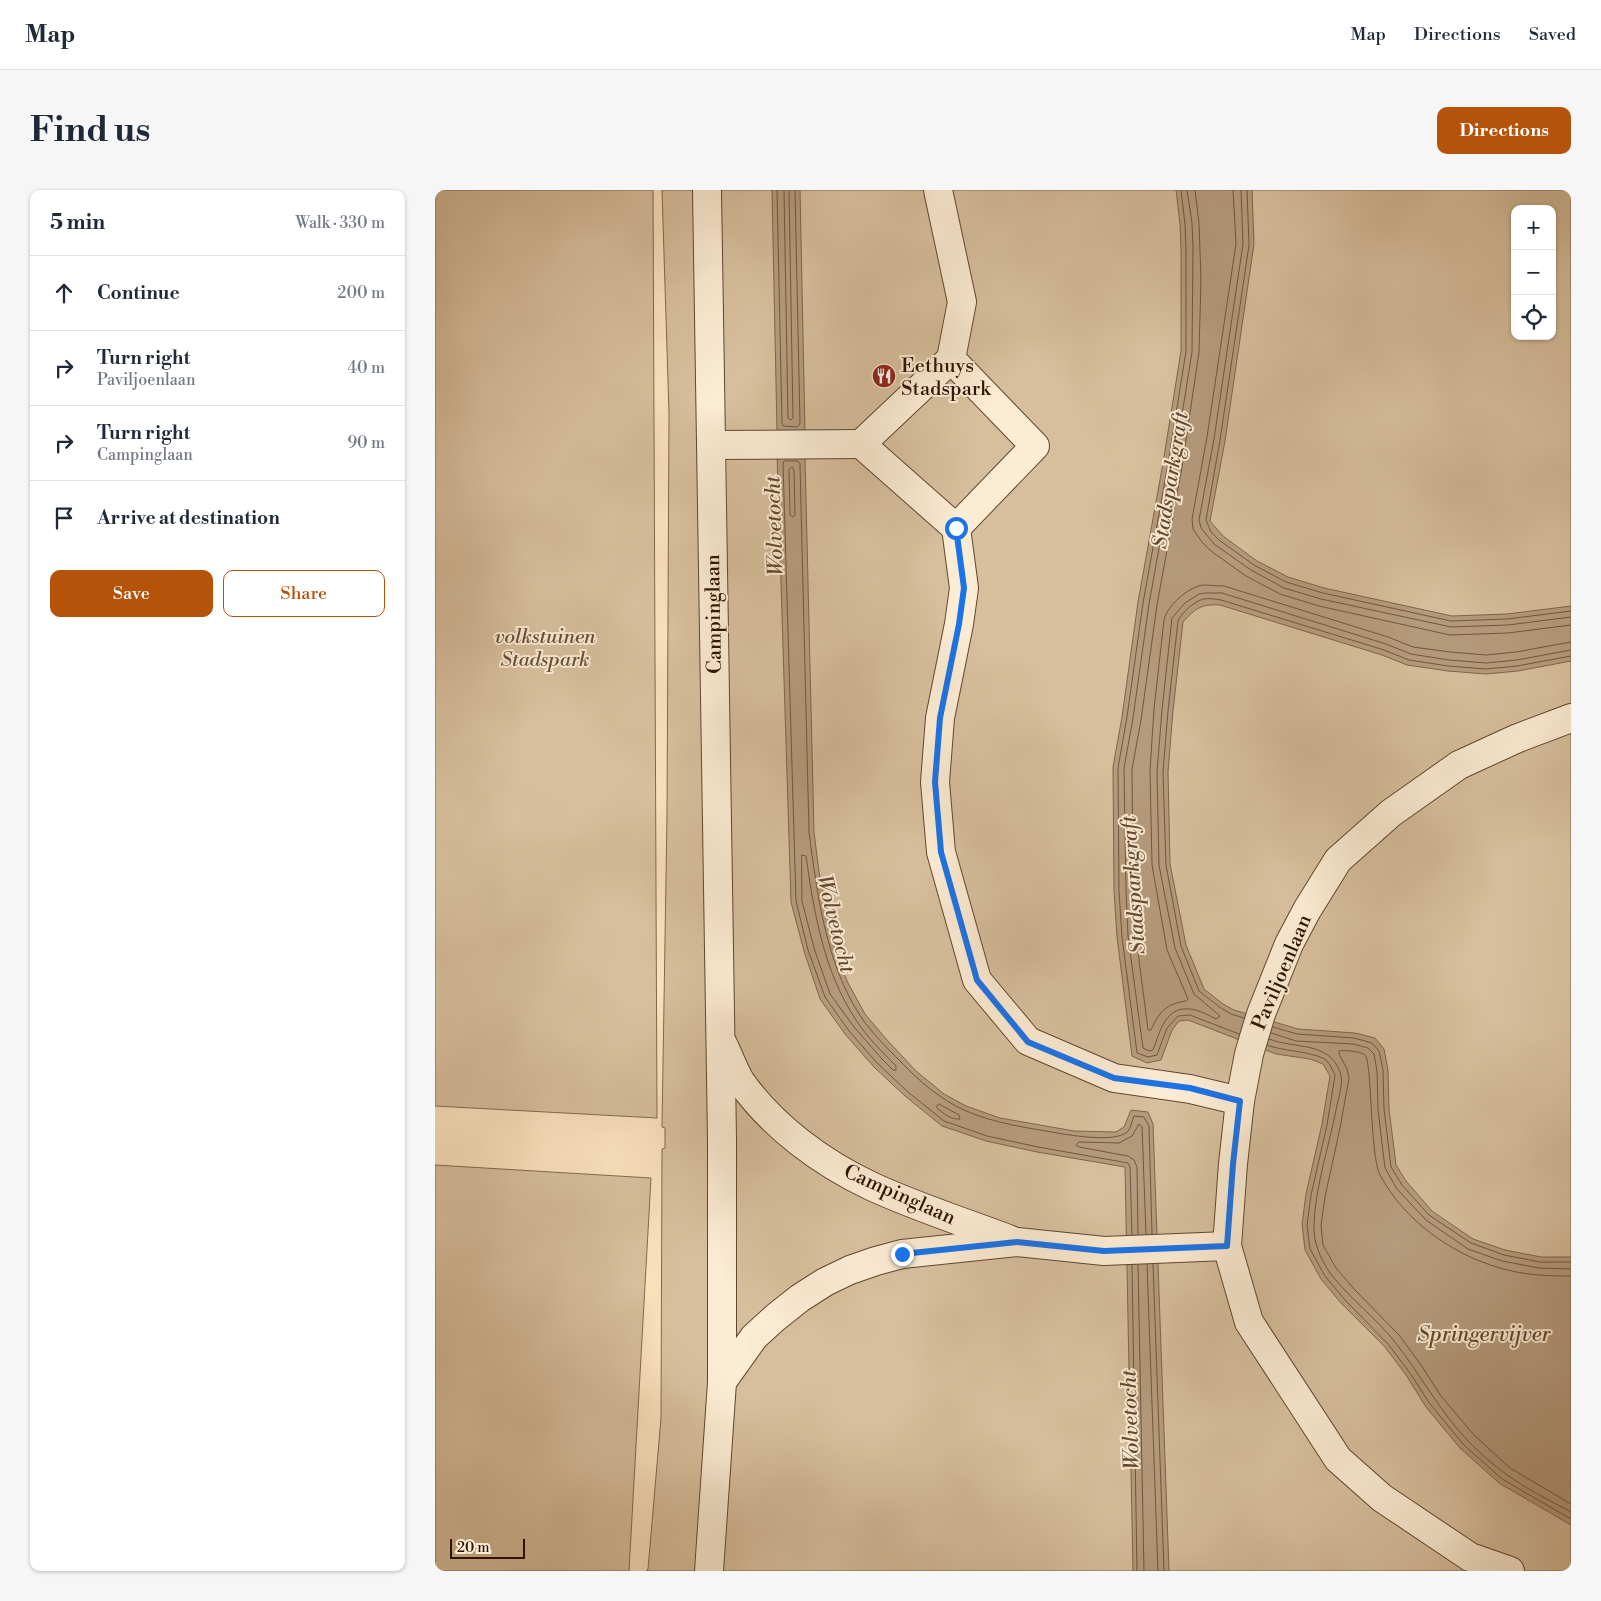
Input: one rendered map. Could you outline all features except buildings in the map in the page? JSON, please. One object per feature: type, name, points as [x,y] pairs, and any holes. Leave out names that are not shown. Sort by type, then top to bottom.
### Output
[{"type":"street","name":"Campinglaan","points":[[707,190],[721,1139],[722,1382],[709,1571]]},
{"type":"street","points":[[711,445],[861,444],[951,358],[961,302],[938,190]]},
{"type":"street","points":[[951,358],[1035,446],[956,528]]},
{"type":"street","points":[[861,444],[956,528],[964,588],[959,624],[940,718],[935,782],[941,852],[977,980],[1028,1042],[1114,1078],[1190,1088],[1240,1101]]},
{"type":"street","name":"Paviljoenlaan","points":[[1227,1246],[1240,1101],[1249,1054],[1261,1014],[1289,944],[1307,910],[1338,860],[1391,813],[1459,765],[1518,738],[1571,718]]},
{"type":"street","name":"Campinglaan","points":[[719,1038],[740,1081],[765,1111],[813,1152],[870,1186],[1017,1242]]},
{"type":"street","name":"Campinglaan","points":[[722,1382],[754,1338],[776,1316],[825,1282],[876,1261],[902,1254],[1017,1242],[1104,1251],[1227,1246]]},
{"type":"street","points":[[1227,1246],[1249,1322],[1338,1459],[1383,1498],[1467,1564],[1510,1571]]},
{"type":"green space","name":"volkstuinen Stadspark","points":[[435,190],[653,190],[657,1118],[435,1106]]},
{"type":"green space","points":[[662,190],[1571,190],[1571,1571],[646,1571],[648,1569],[661,1418],[662,1149],[665,1148],[665,1128],[662,1127],[667,816],[669,413]]},
{"type":"green space","points":[[435,1165],[651,1178],[629,1571],[435,1571]]},
{"type":"water","points":[[772,190],[800,190],[805,432],[777,431]]},
{"type":"water","points":[[1176,190],[1252,190],[1254,244],[1225,441],[1210,521],[1223,536],[1257,561],[1288,577],[1324,588],[1452,616],[1507,614],[1571,606],[1571,661],[1518,671],[1486,674],[1407,665],[1382,655],[1220,605],[1203,606],[1183,622],[1168,772],[1170,864],[1186,945],[1204,989],[1234,1010],[1298,1029],[1355,1033],[1375,1038],[1384,1049],[1388,1070],[1389,1109],[1396,1165],[1406,1181],[1432,1211],[1473,1239],[1505,1250],[1541,1257],[1571,1257],[1571,1525],[1499,1483],[1460,1448],[1426,1407],[1406,1375],[1385,1347],[1341,1303],[1321,1279],[1305,1250],[1302,1224],[1306,1194],[1322,1124],[1330,1076],[1323,1064],[1310,1059],[1276,1054],[1188,1020],[1179,1021],[1172,1030],[1161,1060],[1147,1063],[1132,1056],[1117,937],[1114,891],[1113,767],[1138,602],[1181,351],[1181,249]]},
{"type":"water","points":[[777,455],[805,457],[814,832],[819,872],[836,954],[848,983],[865,1014],[916,1071],[944,1094],[966,1106],[1000,1118],[1074,1131],[1116,1132],[1124,1127],[1131,1110],[1148,1112],[1153,1124],[1169,1571],[1133,1571],[1125,1167],[986,1141],[942,1126],[905,1096],[874,1067],[845,1034],[820,999],[804,951],[791,902]]},
{"type":"place","name":"Eethuys Stadspark","points":[[884,376]]},
{"type":"route","points":[[902,1254],[1017,1242],[1104,1251],[1227,1246],[1240,1101],[1190,1088],[1114,1078],[1028,1042],[977,980],[941,852],[935,782],[940,718],[959,624],[964,588],[956,528]]},
{"type":"water label","name":"Stadsparkgraft","points":[[1170,480]]},
{"type":"water label","name":"Wolvetocht","points":[[774,526]]},
{"type":"water label","name":"Stadsparkgraft","points":[[1133,885]]},
{"type":"water label","name":"Wolvetocht","points":[[836,924]]},
{"type":"water label","name":"Springervijver","points":[[1484,1334]]},
{"type":"water label","name":"Wolvetocht","points":[[1130,1420]]}]
